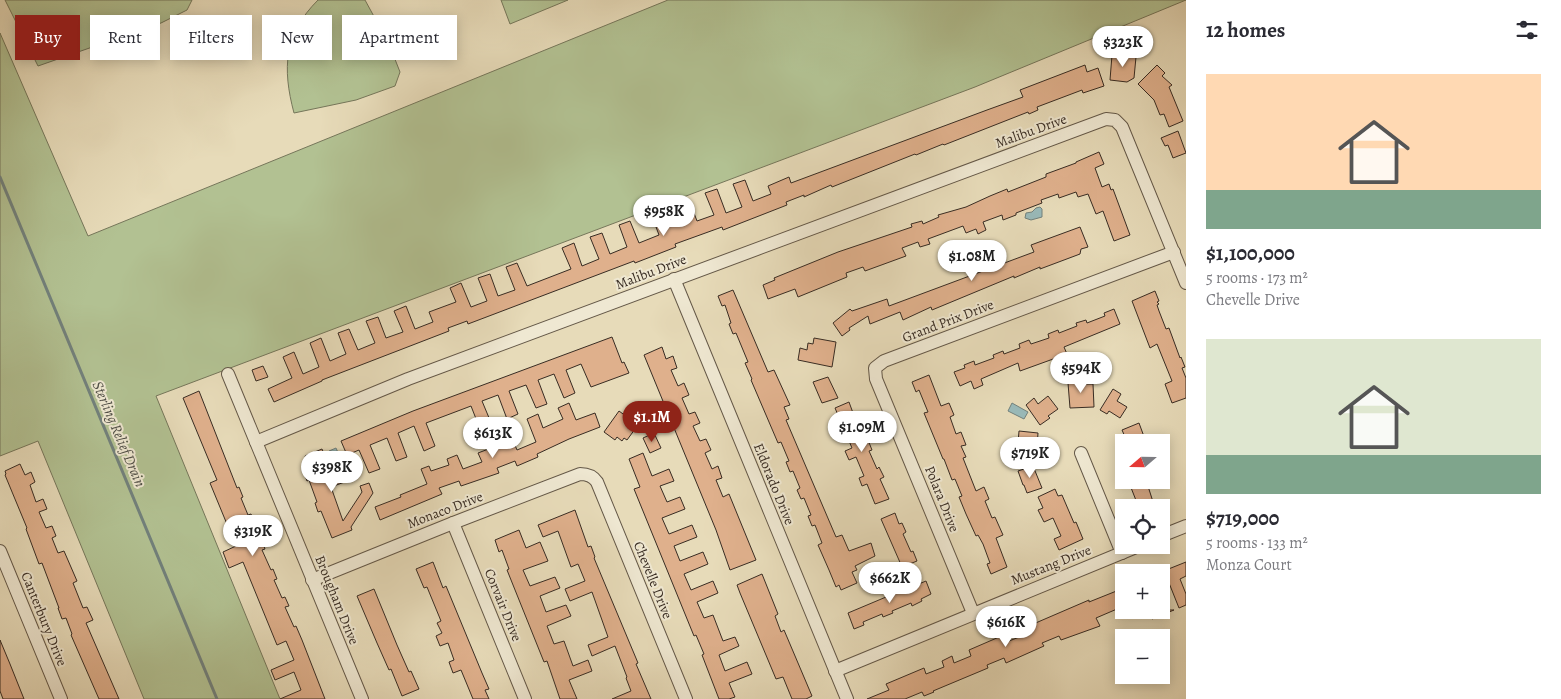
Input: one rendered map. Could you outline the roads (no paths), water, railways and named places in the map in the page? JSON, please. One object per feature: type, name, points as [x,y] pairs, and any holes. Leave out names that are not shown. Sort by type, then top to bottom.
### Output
[{"type":"street","name":"Malibu Drive","points":[[256,442],[408,379],[1106,119],[1115,120],[1122,127],[1174,252]]},
{"type":"street","points":[[1174,252],[1186,282]]},
{"type":"street","name":"Grand Prix Drive","points":[[875,368],[884,361],[1174,252]]},
{"type":"street","name":"Eldorado Drive","points":[[674,280],[847,699]]},
{"type":"street","name":"Polara Drive","points":[[875,368],[876,378],[973,613]]},
{"type":"street","name":"Brougham Drive","points":[[228,374],[362,699]]},
{"type":"street","points":[[1081,453],[1115,536]]},
{"type":"street","name":"Monaco Drive","points":[[312,580],[452,523],[580,474],[589,475]]},
{"type":"street","name":"Chevelle Drive","points":[[589,475],[597,482],[686,699]]},
{"type":"street","name":"Corvair Drive","points":[[452,523],[526,699]]},
{"type":"street","points":[[1170,532],[1186,526]]},
{"type":"street","name":"Canterbury Drive","points":[[0,552],[61,699]]},
{"type":"street","name":"Mustang Drive","points":[[835,671],[1120,554]]},
{"type":"water","points":[[1040,207],[1042,209],[1042,217],[1031,220],[1025,218],[1026,213]]},
{"type":"water","points":[[1012,403],[1028,412],[1024,419],[1008,411]]},
{"type":"water","points":[[336,448],[342,462],[338,466],[335,465],[329,451]]},
{"type":"waterway","name":"Sterling Relief Drain","points":[[0,177],[217,699]]}]
